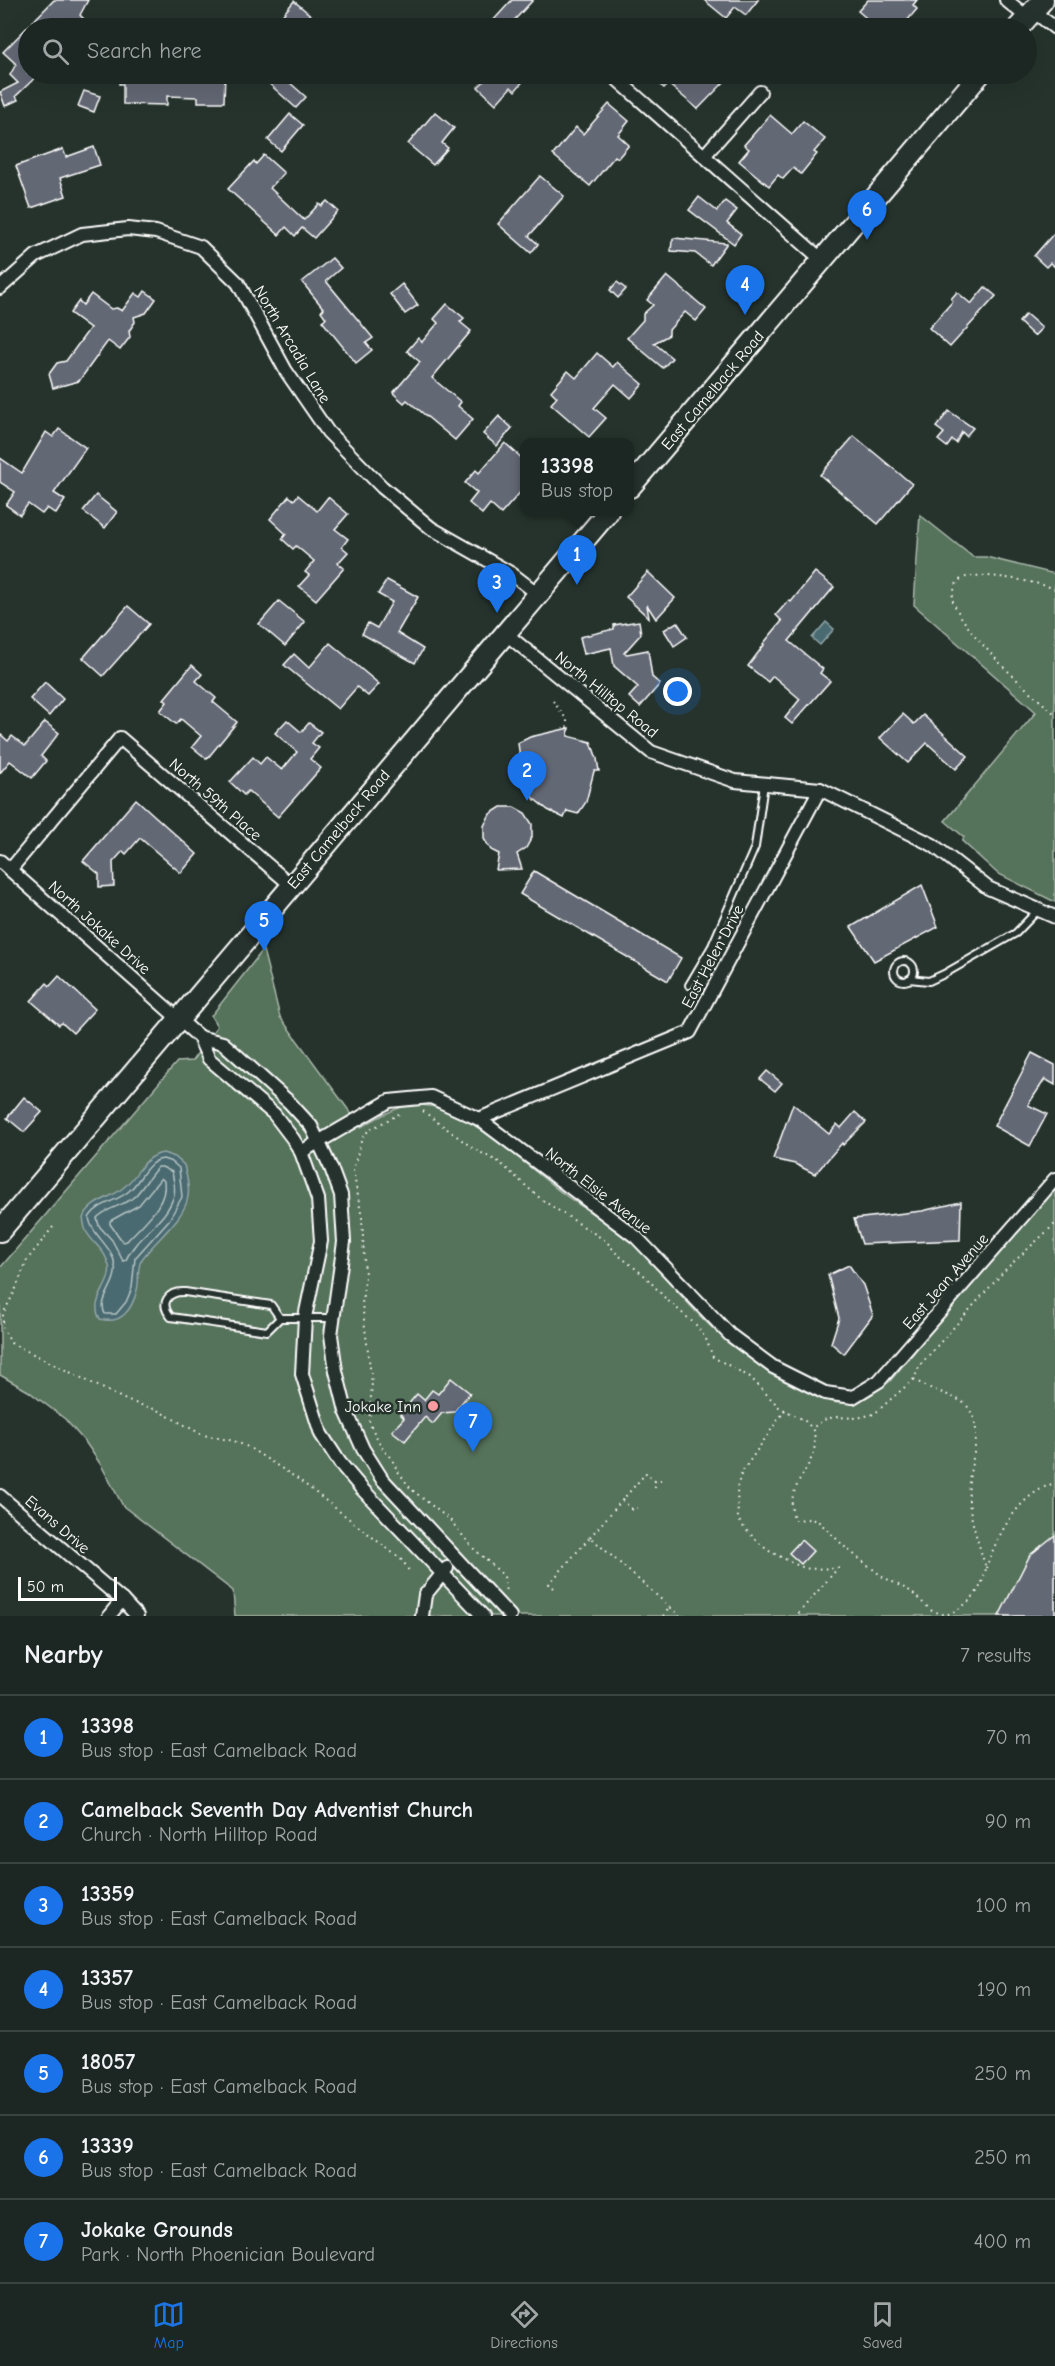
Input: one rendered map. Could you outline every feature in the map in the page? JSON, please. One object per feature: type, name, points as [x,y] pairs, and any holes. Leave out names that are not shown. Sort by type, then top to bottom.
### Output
[{"type":"main road","name":"East Camelback Road","points":[[634,482],[972,84]]},
{"type":"main road","name":"East Camelback Road","points":[[0,1231],[605,516]]},
{"type":"street","points":[[1006,0],[1055,28]]},
{"type":"street","points":[[622,84],[822,260]]},
{"type":"street","points":[[704,156],[760,92]]},
{"type":"street","name":"North Arcadia Lane","points":[[0,288],[36,256],[82,234],[128,229],[156,232],[201,247],[238,283],[286,371],[336,441],[382,487],[431,528],[512,574],[538,594]]},
{"type":"street","name":"North Hilltop Road","points":[[505,633],[651,752],[735,781],[820,789],[933,845],[988,888],[1055,917]]},
{"type":"street","name":"North 59th Place","points":[[10,870],[120,738],[291,885]]},
{"type":"street","name":"East Helen Drive","points":[[479,1119],[690,1032],[820,789]]},
{"type":"street","name":"North Jokake Drive","points":[[0,861],[199,1037]]},
{"type":"street","points":[[199,1037],[223,1043],[290,1102],[311,1126],[341,1196],[344,1242],[331,1335],[336,1371],[346,1411],[363,1449],[382,1479],[510,1616]]},
{"type":"street","points":[[199,1037],[209,1059],[274,1114],[301,1152],[318,1199],[321,1241],[305,1317],[302,1374],[321,1434],[340,1463],[362,1490],[483,1616]]},
{"type":"street","name":"North Elsie Avenue","points":[[301,1152],[389,1101],[431,1097],[479,1119],[636,1237],[730,1335],[773,1367],[825,1393],[853,1397]]},
{"type":"street","name":"East Jean Avenue","points":[[853,1397],[879,1382],[1055,1179]]},
{"type":"street","name":"Evans Drive","points":[[0,1496],[122,1600],[137,1616]]},
{"type":"street","points":[[422,1616],[425,1595],[456,1559]]},
{"type":"street","points":[[109,1616],[122,1600]]},
{"type":"lane","points":[[689,985],[712,946],[755,847],[764,784]]},
{"type":"lane","points":[[909,979],[929,981],[944,974],[1016,933],[1038,910]]},
{"type":"lane","points":[[280,1318],[270,1305],[185,1292],[176,1292],[169,1296],[165,1304],[166,1311],[171,1317],[267,1331],[280,1318],[332,1318]]},
{"type":"path","points":[[1055,589],[1031,582],[975,576],[962,578],[952,598],[957,610],[989,652],[1055,714]]},
{"type":"path","points":[[553,701],[567,720],[567,728]]},
{"type":"path","points":[[414,1110],[424,1111],[474,1149],[499,1162],[542,1200],[606,1241],[617,1254],[645,1276],[665,1298],[696,1325],[713,1357],[750,1377],[768,1397],[785,1410],[804,1420],[812,1428],[816,1444],[814,1456],[792,1497],[792,1513],[795,1520],[818,1521],[859,1559],[893,1583],[910,1591],[932,1611],[946,1615],[969,1602],[980,1588],[986,1568],[1016,1510],[1038,1491],[1055,1483]]},
{"type":"path","points":[[405,1111],[375,1127],[362,1138],[353,1170],[362,1218],[365,1276],[362,1304],[372,1383],[369,1423],[411,1489],[450,1521],[473,1548],[504,1576],[507,1587],[503,1598]]},
{"type":"path","points":[[812,1428],[826,1419],[857,1418],[874,1414],[914,1379],[920,1365],[993,1284],[1055,1224]]},
{"type":"path","points":[[53,1227],[27,1260],[3,1314],[3,1328],[11,1343],[128,1401],[155,1409],[203,1435],[234,1441],[248,1447],[298,1479],[403,1561],[409,1571]]},
{"type":"path","points":[[914,1379],[924,1387],[964,1403],[973,1416],[977,1434],[969,1477],[969,1495],[986,1568]]},
{"type":"path","points":[[785,1410],[742,1472],[737,1487],[737,1508],[738,1519],[745,1529],[768,1550],[808,1569],[838,1568],[796,1616]]},
{"type":"path","points":[[554,1588],[549,1584],[646,1473],[655,1481],[655,1488]]},
{"type":"path","points":[[655,1481],[661,1480]]},
{"type":"path","points":[[622,1500],[632,1509],[632,1515]]},
{"type":"path","points":[[632,1509],[637,1508]]},
{"type":"path","points":[[590,1536],[680,1616]]},
{"type":"path","points":[[663,1616],[670,1607]]},
{"type":"green space","points":[[920,515],[973,557],[986,557],[1055,574],[1055,902],[997,873],[962,841],[964,837],[945,821],[1036,712],[914,605]]},
{"type":"green space","points":[[263,950],[280,1017],[361,1127],[397,1109],[420,1105],[438,1108],[477,1127],[565,1195],[627,1238],[702,1318],[735,1347],[780,1377],[825,1400],[840,1403],[860,1401],[890,1381],[1055,1187],[1055,1616],[235,1616],[233,1591],[123,1506],[101,1465],[65,1419],[28,1391],[0,1375],[0,1268],[177,1062],[192,1061],[217,1026],[211,1016]]},
{"type":"water","points":[[826,622],[834,629],[820,645],[812,638]]},
{"type":"water","points":[[163,1153],[175,1157],[184,1165],[188,1180],[186,1204],[176,1221],[140,1262],[137,1290],[129,1310],[114,1320],[100,1319],[97,1305],[108,1280],[109,1266],[105,1255],[86,1231],[83,1218],[96,1203],[124,1187],[145,1162]]},
{"type":"building","points":[[54,0],[88,0],[80,15],[83,18],[36,18]]},
{"type":"building","points":[[512,0],[533,0],[516,18],[496,18]]},
{"type":"building","points":[[704,0],[758,0],[746,15],[735,7],[726,18]]},
{"type":"building","points":[[868,0],[917,0],[913,5],[917,9],[909,18],[866,18],[858,11]]},
{"type":"building","points":[[294,1],[314,18],[282,18]]},
{"type":"building","points":[[18,37],[18,83],[10,75],[16,64],[3,52]]},
{"type":"building","points":[[18,83],[29,84],[16,96],[18,100],[5,106],[0,92]]},
{"type":"building","points":[[123,84],[225,84],[224,102],[198,102],[198,97],[167,96],[167,105],[123,104]]},
{"type":"building","points":[[269,84],[291,84],[306,97],[296,108]]},
{"type":"building","points":[[481,84],[521,84],[515,91],[511,87],[496,104],[478,87]]},
{"type":"building","points":[[668,84],[722,84],[698,109]]},
{"type":"building","points":[[84,91],[100,96],[94,112],[78,106]]},
{"type":"building","points":[[609,104],[629,121],[618,135],[629,145],[618,158],[615,156],[590,186],[553,155],[576,127],[583,134]]},
{"type":"building","points":[[435,112],[454,128],[442,143],[448,148],[433,165],[408,144]]},
{"type":"building","points":[[290,114],[303,125],[281,151],[268,140]]},
{"type":"building","points":[[770,115],[792,134],[803,121],[825,139],[814,152],[817,154],[801,174],[793,168],[783,179],[778,175],[769,186],[739,161],[749,149],[744,145]]},
{"type":"building","points":[[94,147],[100,165],[60,178],[66,196],[31,208],[16,166],[63,149],[66,157]]},
{"type":"building","points":[[264,155],[284,173],[270,188],[304,220],[319,204],[322,206],[327,201],[338,211],[314,238],[302,228],[295,236],[286,227],[279,235],[228,189],[254,161],[256,164]]},
{"type":"building","points":[[540,176],[564,196],[529,236],[538,244],[531,253],[498,224]]},
{"type":"building","points":[[699,197],[717,211],[725,201],[737,210],[727,223],[741,234],[734,244],[689,210]]},
{"type":"building","points":[[1055,232],[1055,267],[1050,263],[1046,267],[1034,256]]},
{"type":"building","points":[[674,238],[727,243],[711,265],[695,253],[671,251]]},
{"type":"building","points":[[332,258],[341,268],[326,281],[373,338],[366,343],[372,350],[356,363],[322,321],[326,318],[321,311],[324,309],[302,282]]},
{"type":"building","points":[[667,276],[706,309],[696,321],[685,312],[669,330],[669,335],[654,343],[672,358],[663,368],[627,338],[643,320],[643,314],[653,305],[647,300]]},
{"type":"building","points":[[617,282],[626,289],[618,298],[610,290]]},
{"type":"building","points":[[402,284],[418,305],[405,314],[390,294]]},
{"type":"building","points":[[985,287],[996,296],[950,347],[929,328],[953,301],[951,299],[957,292],[971,304]]},
{"type":"building","points":[[145,291],[156,299],[146,313],[134,317],[135,322],[129,331],[130,337],[120,350],[108,341],[79,381],[53,388],[49,374],[57,363],[66,361],[90,328],[70,313],[79,301],[83,305],[91,294],[111,309],[117,308],[122,311],[135,293],[141,297]]},
{"type":"building","points":[[447,304],[464,318],[460,322],[471,331],[432,378],[461,402],[458,406],[473,419],[455,440],[407,400],[404,403],[393,393],[420,362],[407,351],[418,338],[422,342],[438,323],[434,319]]},
{"type":"building","points":[[1026,314],[1042,328],[1034,336],[1019,322]]},
{"type":"building","points":[[597,353],[613,367],[617,362],[643,384],[631,398],[615,384],[594,408],[606,418],[589,437],[551,404],[557,397],[551,391],[568,371],[576,378]]},
{"type":"building","points":[[949,411],[973,428],[966,436],[962,432],[956,443],[952,440],[947,447],[938,440],[944,433],[936,427]]},
{"type":"building","points":[[499,416],[512,428],[497,446],[483,434]]},
{"type":"building","points":[[59,429],[86,448],[54,493],[65,500],[56,514],[47,508],[42,514],[28,504],[20,515],[6,505],[15,492],[0,482],[0,458],[22,473],[46,432],[53,437]]},
{"type":"building","points":[[854,436],[912,484],[878,524],[820,475]]},
{"type":"building","points":[[505,443],[520,456],[520,493],[501,514],[490,504],[482,514],[469,503],[477,493],[465,483],[476,470],[479,473]]},
{"type":"building","points":[[96,495],[117,512],[105,528],[83,511]]},
{"type":"building","points":[[298,495],[317,511],[328,497],[348,514],[335,529],[348,539],[342,547],[348,552],[338,563],[344,568],[316,600],[299,586],[309,575],[305,572],[314,561],[296,546],[293,549],[282,539],[286,534],[270,519],[289,496],[294,500]]},
{"type":"building","points":[[648,572],[675,598],[656,619],[647,605],[649,618],[626,597]]},
{"type":"building","points":[[815,572],[834,587],[789,641],[823,669],[820,673],[830,681],[792,724],[785,718],[800,699],[773,676],[768,682],[748,666],[782,621],[776,615],[789,600],[791,602]]},
{"type":"building","points":[[387,580],[418,597],[397,633],[423,649],[415,663],[362,634],[368,623],[377,628],[392,602],[378,594]]},
{"type":"building","points":[[279,601],[305,622],[285,646],[259,624]]},
{"type":"building","points":[[128,606],[149,624],[103,676],[83,658]]},
{"type":"building","points":[[639,621],[641,634],[624,653],[648,650],[652,677],[660,684],[640,707],[629,697],[638,687],[614,666],[611,648],[584,654],[580,637],[614,629],[614,625]]},
{"type":"building","points":[[677,622],[687,637],[674,646],[664,630]]},
{"type":"building","points":[[330,643],[379,684],[368,696],[357,687],[338,709],[284,665],[294,654],[309,668]]},
{"type":"building","points":[[192,665],[202,674],[196,681],[216,698],[213,702],[237,722],[207,759],[192,747],[201,736],[181,719],[176,724],[160,711],[167,702],[164,699]]},
{"type":"building","points":[[45,682],[63,699],[49,716],[30,699]]},
{"type":"building","points":[[903,714],[914,724],[923,715],[968,756],[956,769],[927,743],[908,763],[880,738]]},
{"type":"building","points":[[287,720],[301,732],[309,723],[321,732],[312,743],[319,748],[310,759],[321,768],[278,817],[248,791],[244,795],[230,782],[253,757],[260,764],[266,757],[282,770],[297,752],[275,733]]},
{"type":"building","points":[[45,722],[59,733],[41,756],[46,761],[32,778],[10,761],[0,773],[0,734],[8,741],[12,736],[25,746]]},
{"type":"building","points":[[569,728],[568,736],[591,742],[599,771],[594,771],[586,802],[578,814],[567,811],[564,818],[548,810],[533,798],[519,778],[513,759],[520,758],[518,743],[530,737]]},
{"type":"building","points":[[136,799],[197,854],[181,873],[140,838],[126,854],[123,851],[113,862],[114,886],[99,887],[99,874],[83,861]]},
{"type":"building","points":[[501,807],[514,807],[525,813],[532,824],[532,837],[526,848],[517,854],[522,869],[496,870],[499,854],[491,850],[484,839],[484,826],[490,814]]},
{"type":"building","points":[[534,871],[681,958],[668,981],[520,894]]},
{"type":"building","points":[[922,885],[938,927],[874,961],[851,927]]},
{"type":"building","points":[[59,976],[95,1009],[73,1033],[62,1023],[59,1025],[31,1001],[47,983],[50,986]]},
{"type":"building","points":[[1032,1053],[1055,1065],[1055,1085],[1045,1079],[1028,1105],[1047,1114],[1030,1146],[994,1126]]},
{"type":"building","points":[[767,1071],[782,1083],[775,1091],[760,1079]]},
{"type":"building","points":[[24,1097],[42,1112],[24,1132],[7,1118]]},
{"type":"building","points":[[793,1104],[829,1134],[837,1124],[841,1128],[855,1112],[866,1122],[843,1145],[842,1143],[815,1174],[795,1164],[773,1159]]},
{"type":"building","points":[[961,1202],[960,1240],[862,1244],[854,1219],[922,1211]]},
{"type":"building","points":[[849,1265],[863,1285],[873,1315],[844,1354],[831,1343],[839,1318],[828,1275]]},
{"type":"building","name":"Jokake Inn","points":[[451,1378],[470,1393],[454,1412],[442,1413],[433,1424],[425,1417],[405,1441],[392,1431],[404,1418],[400,1414],[417,1394],[424,1400],[432,1390],[438,1394]]},
{"type":"building","points":[[1055,1535],[1055,1616],[999,1616],[1030,1555]]},
{"type":"building","points":[[801,1540],[813,1551],[801,1564],[789,1553]]},
{"type":"place","name":"13339","points":[[867,240]]},
{"type":"place","name":"13357","points":[[745,315]]},
{"type":"place","name":"13398","points":[[577,585]]},
{"type":"place","name":"13359","points":[[497,613]]},
{"type":"place","name":"Camelback Seventh Day Adventist Church","points":[[527,801]]},
{"type":"place","name":"18057","points":[[264,951]]},
{"type":"place","name":"Jokake Inn","points":[[433,1406]]},
{"type":"place","name":"Jokake Grounds","points":[[473,1452]]}]
